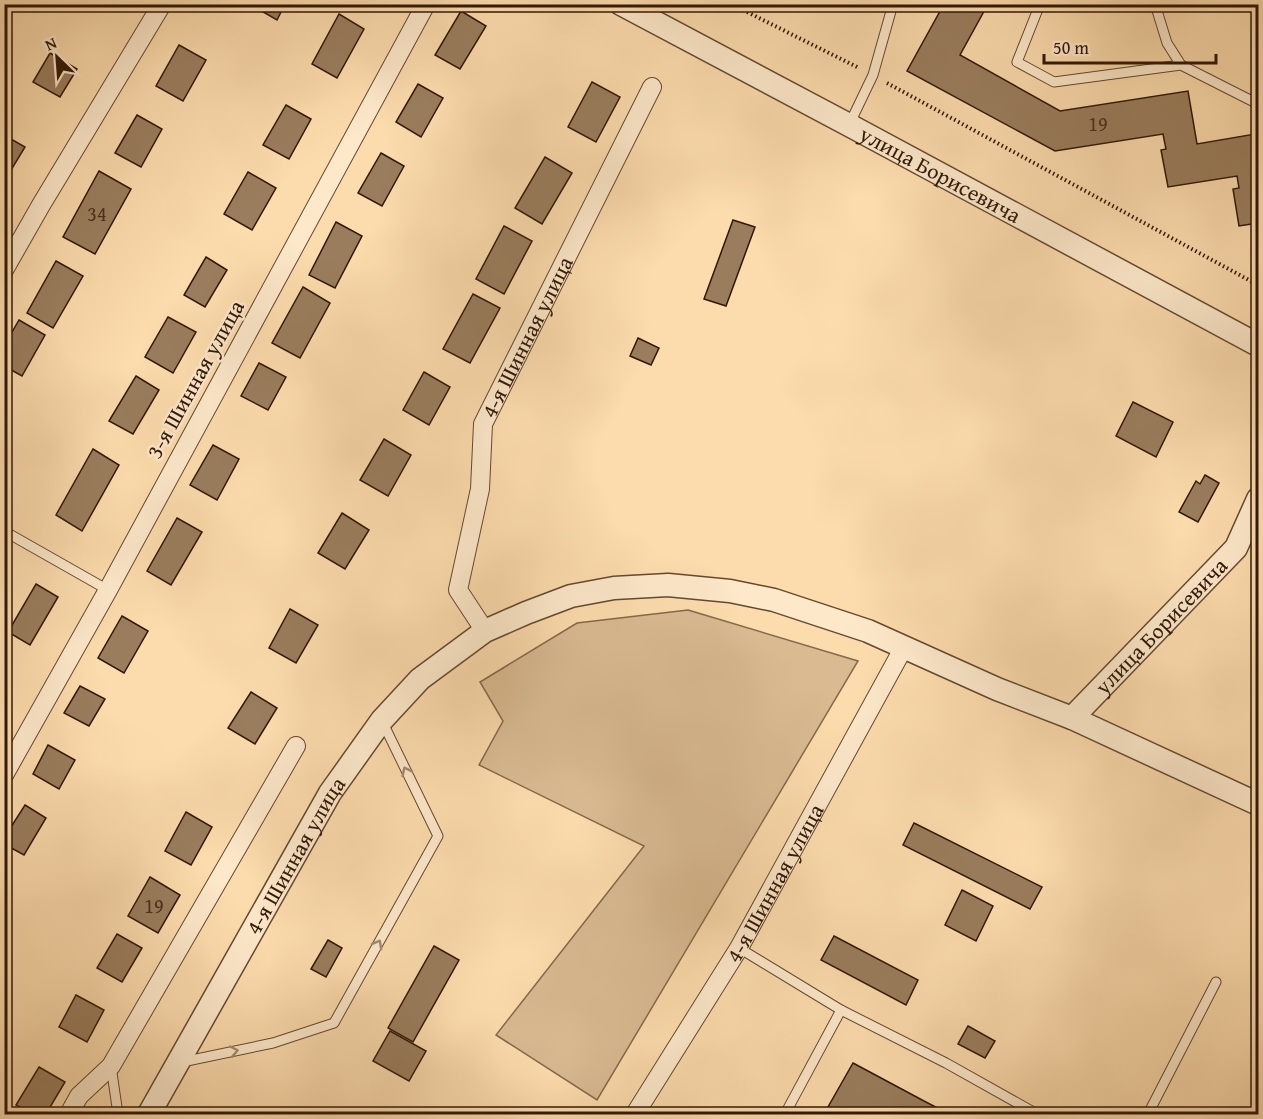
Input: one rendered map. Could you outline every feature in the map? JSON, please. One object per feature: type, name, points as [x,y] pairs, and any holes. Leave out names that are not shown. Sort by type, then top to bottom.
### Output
[{"type":"street","points":[[4,270],[162,4]]},
{"type":"street","name":"3-я Шинная улица","points":[[4,775],[108,590],[426,4]]},
{"type":"street","name":"улица Борисевича","points":[[621,4],[1258,345]]},
{"type":"street","name":"4-я Шинная улица","points":[[485,631],[458,590],[480,489],[483,424],[652,87]]},
{"type":"street","name":"улица Борисевича","points":[[1072,718],[1236,548],[1258,499]]},
{"type":"street","name":"4-я Шинная улица","points":[[149,1114],[330,793],[382,720],[420,680],[485,631],[571,597],[614,588],[668,585],[730,591],[774,600],[868,631],[997,689],[1072,718],[1258,804]]},
{"type":"street","name":"4-я Шинная улица","points":[[635,1114],[739,948],[904,647]]},
{"type":"street","points":[[69,1114],[79,1096],[111,1066],[296,746]]},
{"type":"lane","points":[[849,125],[873,75],[893,4]]},
{"type":"lane","points":[[1040,4],[1017,62],[1054,82],[1181,65]]},
{"type":"lane","points":[[1155,4],[1167,43],[1181,65],[1258,104]]},
{"type":"lane","points":[[4,531],[108,590]]},
{"type":"lane","points":[[177,1063],[273,1043],[334,1023],[438,836],[382,720]]},
{"type":"lane","points":[[739,948],[841,1010],[946,1063],[1037,1114]]},
{"type":"lane","points":[[1148,1114],[1216,982]]},
{"type":"lane","points":[[785,1114],[841,1010]]},
{"type":"lane","points":[[111,1066],[118,1114]]},
{"type":"path","points":[[730,4],[873,75],[1258,285]]},
{"type":"shaded area","points":[[688,610],[858,661],[597,1100],[496,1035],[644,846],[479,765],[503,721],[480,682],[577,623]]},
{"type":"building","points":[[261,4],[285,4],[277,20],[258,9]]},
{"type":"building","points":[[944,4],[988,4],[960,55],[1060,111],[1188,91],[1197,144],[1255,134],[1258,150],[1258,223],[1239,226],[1233,189],[1239,188],[1237,176],[1168,187],[1161,150],[1166,149],[1163,134],[1055,151],[907,71]]},
{"type":"building","points":[[461,11],[486,26],[460,69],[435,55]]},
{"type":"building","points":[[339,14],[364,29],[337,78],[312,64]]},
{"type":"building","points":[[179,45],[206,60],[183,101],[156,86]]},
{"type":"building","points":[[50,53],[77,69],[60,97],[33,82]]},
{"type":"building","points":[[592,82],[620,97],[596,142],[568,127]]},
{"type":"building","points":[[418,84],[443,98],[421,137],[396,122]]},
{"type":"building","points":[[286,105],[311,119],[289,159],[263,145]]},
{"type":"building","points":[[137,115],[162,129],[141,167],[115,153]]},
{"type":"building","points":[[4,135],[25,147],[5,180],[4,180]]},
{"type":"building","points":[[381,153],[404,166],[382,206],[358,193]]},
{"type":"building","points":[[545,157],[572,173],[542,224],[515,208]]},
{"type":"building","points":[[99,171],[131,189],[95,254],[63,237]]},
{"type":"building","points":[[248,172],[276,188],[252,230],[224,214]]},
{"type":"building","points":[[733,220],[755,227],[726,306],[704,299]]},
{"type":"building","points":[[336,222],[362,236],[335,288],[309,275]]},
{"type":"building","points":[[504,226],[532,241],[504,294],[476,279]]},
{"type":"building","points":[[206,257],[227,270],[205,307],[184,295]]},
{"type":"building","points":[[56,261],[83,276],[53,328],[27,313]]},
{"type":"building","points":[[303,287],[330,303],[300,358],[272,343]]},
{"type":"building","points":[[473,294],[500,308],[470,363],[443,349]]},
{"type":"building","points":[[168,317],[196,332],[173,373],[145,357]]},
{"type":"building","points":[[19,320],[45,335],[22,376],[4,366],[4,346]]},
{"type":"building","points":[[638,338],[659,348],[651,365],[630,356]]},
{"type":"building","points":[[259,363],[286,377],[268,410],[241,396]]},
{"type":"building","points":[[424,372],[450,387],[429,425],[403,410]]},
{"type":"building","points":[[136,376],[159,390],[133,434],[109,421]]},
{"type":"building","points":[[1133,402],[1173,422],[1156,457],[1116,436]]},
{"type":"building","points":[[384,439],[411,455],[388,496],[360,480]]},
{"type":"building","points":[[213,445],[239,459],[217,500],[190,485]]},
{"type":"building","points":[[93,449],[119,465],[82,531],[56,515]]},
{"type":"building","points":[[1205,475],[1219,483],[1198,522],[1179,512],[1196,481],[1200,484]]},
{"type":"building","points":[[342,513],[369,530],[345,569],[318,553]]},
{"type":"building","points":[[177,518],[202,532],[171,585],[147,571]]},
{"type":"building","points":[[36,584],[58,597],[30,645],[8,632]]},
{"type":"building","points":[[290,609],[318,625],[296,663],[269,648]]},
{"type":"building","points":[[122,616],[148,631],[124,673],[98,658]]},
{"type":"building","points":[[80,686],[105,699],[89,726],[64,713]]},
{"type":"building","points":[[251,692],[277,708],[255,744],[228,728]]},
{"type":"building","points":[[48,745],[75,760],[59,789],[33,774]]},
{"type":"building","points":[[25,805],[46,818],[24,855],[4,844],[4,838]]},
{"type":"building","points":[[186,812],[212,827],[191,865],[165,851]]},
{"type":"building","points":[[914,823],[1042,887],[1030,909],[903,845]]},
{"type":"building","points":[[150,877],[180,895],[158,933],[128,916]]},
{"type":"building","points":[[962,890],[993,906],[976,941],[945,925]]},
{"type":"building","points":[[117,934],[142,948],[122,982],[97,968]]},
{"type":"building","points":[[834,936],[918,980],[906,1005],[821,960]]},
{"type":"building","points":[[328,940],[342,948],[326,977],[311,969]]},
{"type":"building","points":[[434,946],[459,960],[413,1042],[388,1028]]},
{"type":"building","points":[[76,995],[104,1010],[87,1042],[59,1027]]},
{"type":"building","points":[[968,1026],[995,1041],[985,1058],[958,1044]]},
{"type":"building","points":[[390,1031],[426,1051],[409,1081],[373,1061]]},
{"type":"building","points":[[853,1063],[924,1101],[949,1114],[824,1114]]},
{"type":"building","points":[[39,1067],[65,1082],[46,1114],[33,1114],[16,1105]]}]
